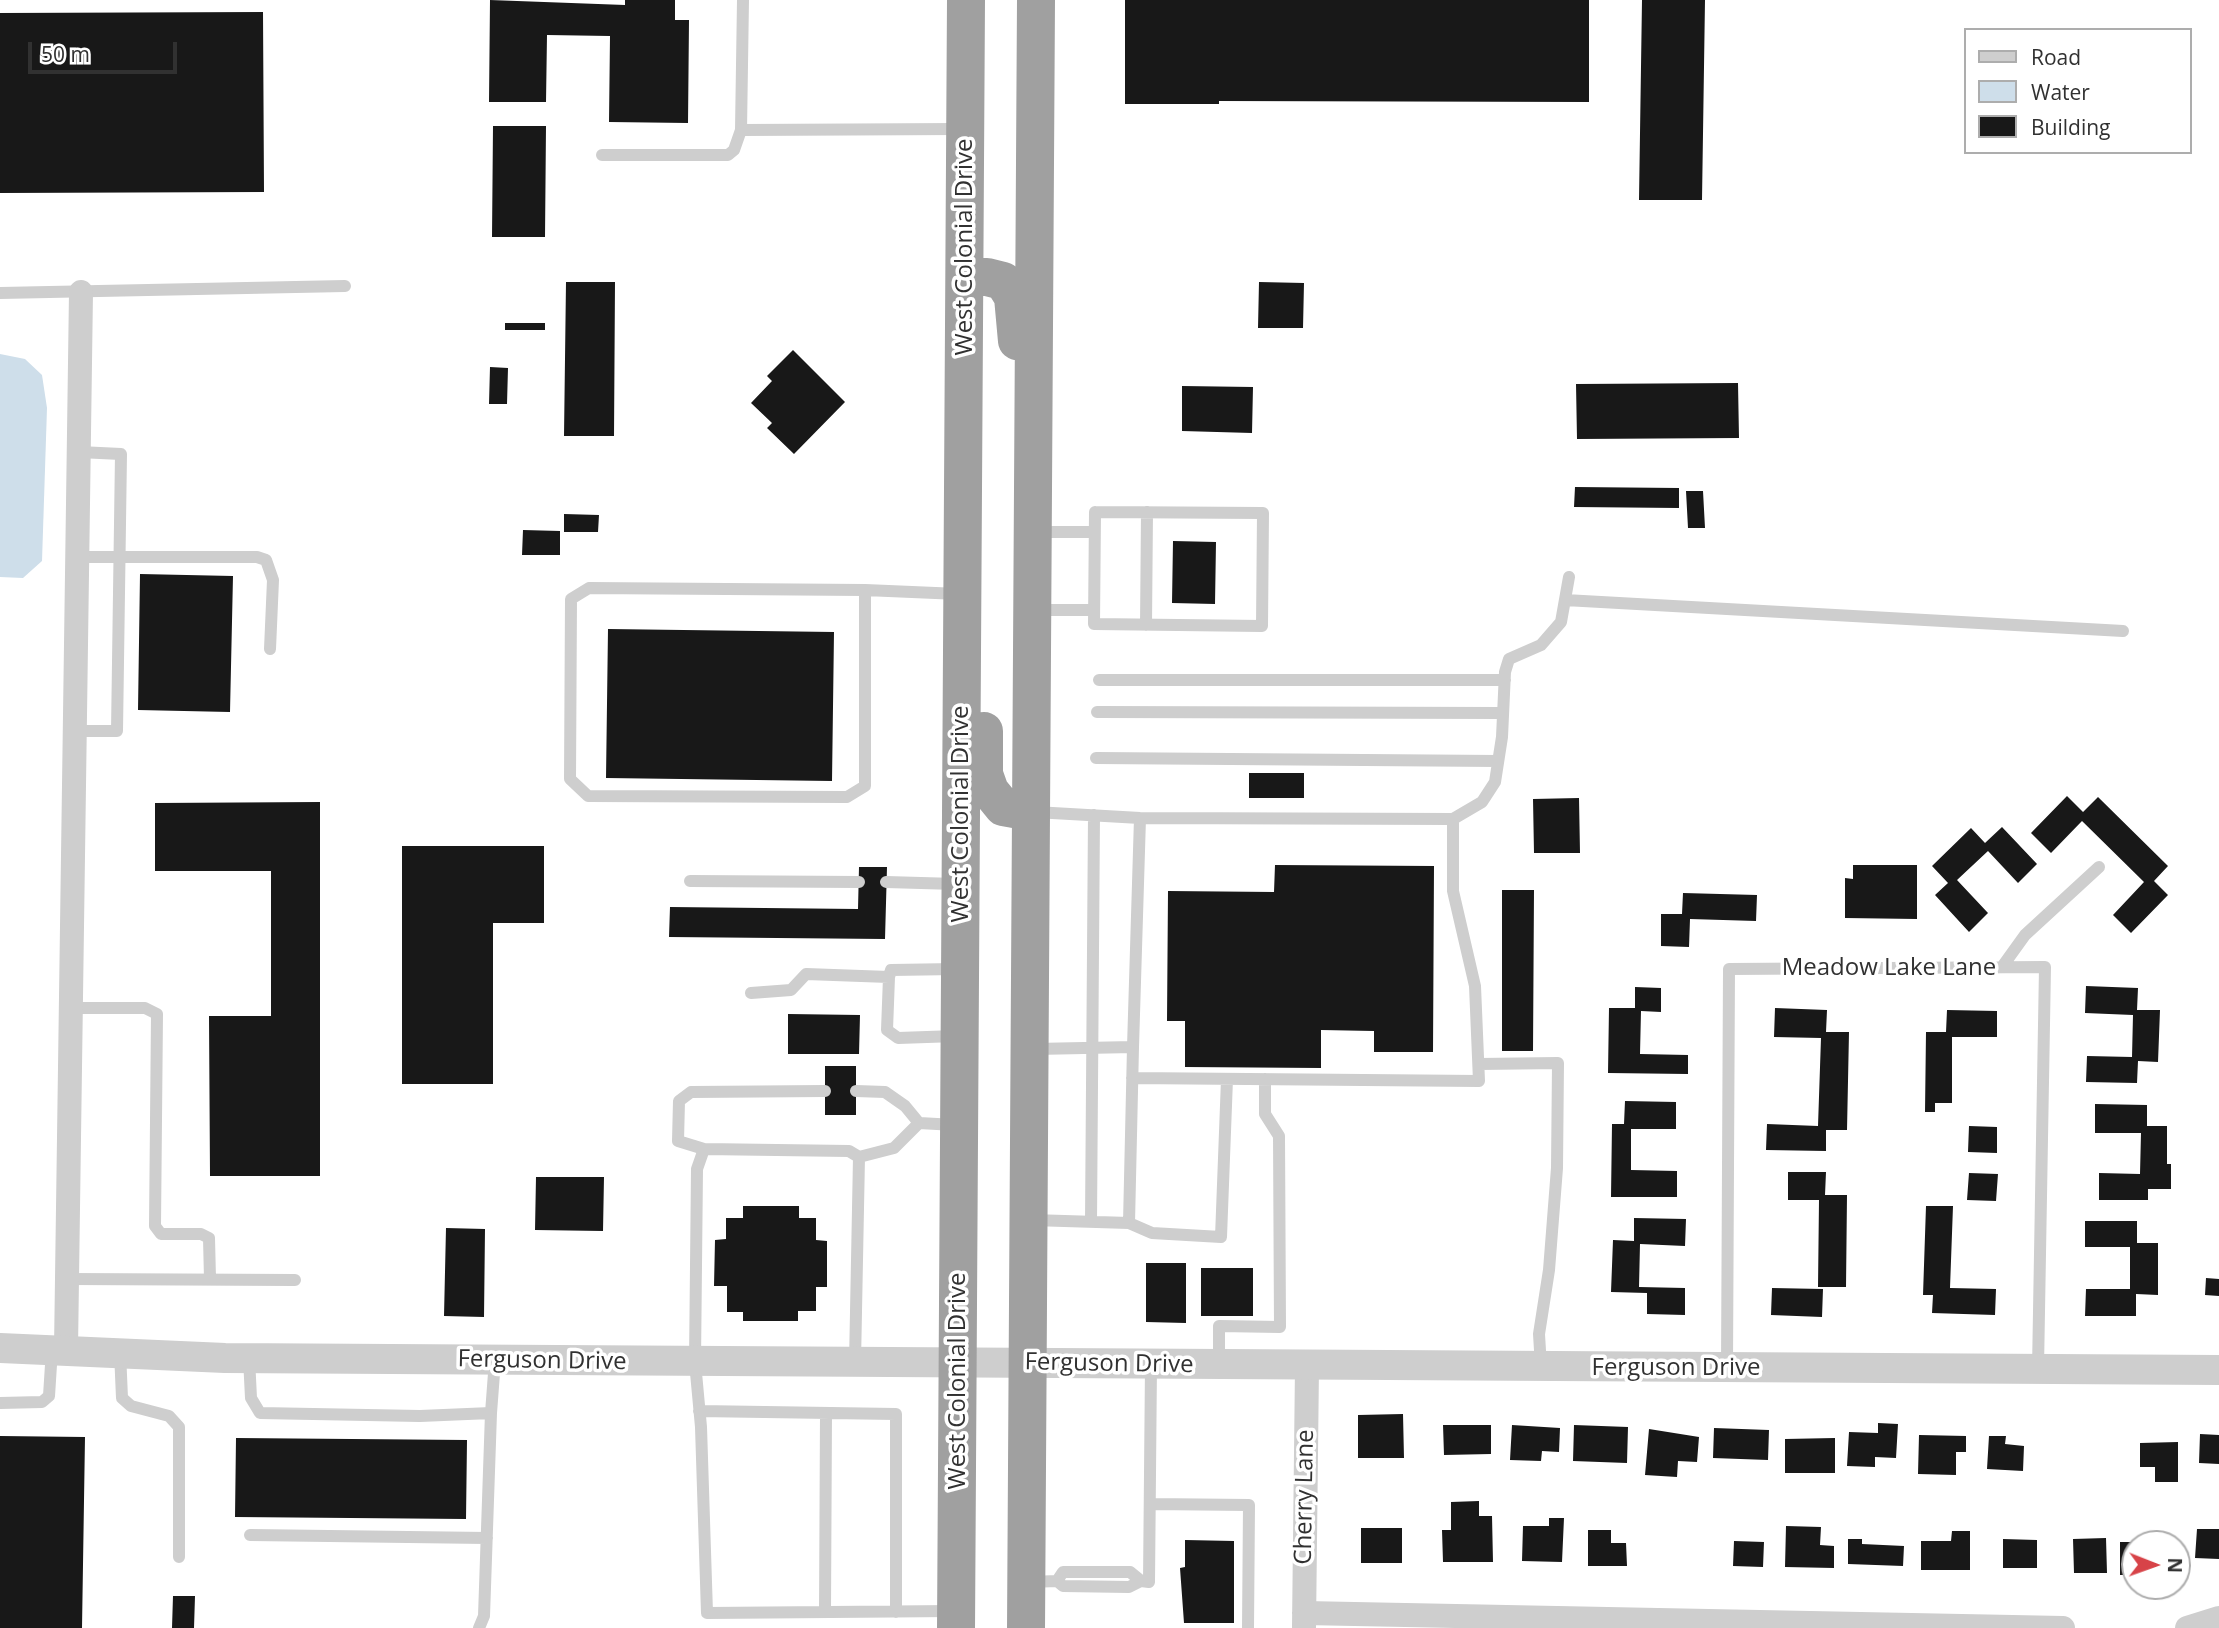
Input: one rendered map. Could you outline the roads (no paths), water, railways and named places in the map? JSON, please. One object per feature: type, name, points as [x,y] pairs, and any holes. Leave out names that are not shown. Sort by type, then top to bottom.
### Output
[{"type":"highway","name":"West Colonial Drive","points":[[956,1620],[966,0]]},
{"type":"highway","points":[[1026,1628],[1042,1581],[1027,1363],[1036,0]]},
{"type":"highway","points":[[965,277],[987,277],[1003,281],[1013,297],[1016,323],[1018,471],[1033,515]]},
{"type":"highway","points":[[962,595],[985,621],[984,774],[990,790],[1003,807],[1031,812]]},
{"type":"street","points":[[59,1349],[67,1279],[82,292]]},
{"type":"street","name":"Ferguson Drive","points":[[0,1348],[249,1358],[855,1364],[2219,1370]]},
{"type":"street","name":"Cherry Lane","points":[[1304,1621],[1307,1366]]},
{"type":"street","points":[[2188,1628],[2219,1618]]},
{"type":"street","points":[[1304,1621],[2063,1628]]},
{"type":"lane","points":[[602,155],[728,155],[734,150],[741,130],[743,0]]},
{"type":"lane","points":[[741,130],[966,129]]},
{"type":"lane","points":[[0,293],[345,286]]},
{"type":"lane","points":[[74,731],[117,732],[121,454],[79,452]]},
{"type":"lane","points":[[1094,512],[1262,513],[1262,626],[1094,624],[1094,532],[1094,512]]},
{"type":"lane","points":[[1146,625],[1147,512]]},
{"type":"lane","points":[[1033,515],[1094,532]]},
{"type":"lane","points":[[76,557],[257,557],[266,560],[273,580],[270,649]]},
{"type":"lane","points":[[1031,812],[1140,818],[1453,819],[1482,802],[1495,782],[1509,659],[1541,645],[1561,622],[1569,577]]},
{"type":"lane","points":[[864,590],[865,786],[847,797],[588,796],[570,779],[571,600],[589,588],[864,590],[962,595]]},
{"type":"lane","points":[[1565,600],[2123,631]]},
{"type":"lane","points":[[1032,610],[1094,610]]},
{"type":"lane","points":[[1098,680],[1505,680]]},
{"type":"lane","points":[[1097,712],[1503,713]]},
{"type":"lane","points":[[1096,758],[1498,761]]},
{"type":"lane","points":[[1091,1222],[1094,815]]},
{"type":"lane","points":[[1129,1223],[1140,818]]},
{"type":"lane","points":[[1132,1078],[1479,1081],[1475,986],[1453,891],[1453,819]]},
{"type":"lane","points":[[2002,967],[2025,935],[2099,867]]},
{"type":"lane","points":[[690,881],[859,882]]},
{"type":"lane","points":[[886,882],[960,884]]},
{"type":"lane","name":"Meadow Lake Lane","points":[[1727,1368],[1729,969],[2045,967],[2038,1369]]},
{"type":"lane","points":[[960,968],[891,970],[887,1030],[898,1038],[960,1035]]},
{"type":"lane","points":[[751,993],[791,990],[806,974],[889,977]]},
{"type":"lane","points":[[70,1007],[145,1008],[157,1014],[155,1226],[161,1234],[201,1234],[209,1238],[210,1279]]},
{"type":"lane","points":[[1030,1050],[1133,1047]]},
{"type":"lane","points":[[1479,1064],[1558,1063],[1557,1168],[1549,1270],[1539,1334],[1541,1367]]},
{"type":"lane","points":[[1028,1219],[1129,1223],[1152,1233],[1222,1237],[1227,1079]]},
{"type":"lane","points":[[1219,1366],[1219,1326],[1280,1327],[1279,1136],[1265,1114],[1265,1079]]},
{"type":"lane","points":[[825,1091],[691,1092],[679,1101],[678,1141],[704,1149],[849,1151],[859,1157],[894,1148],[919,1123]]},
{"type":"lane","points":[[856,1091],[885,1092],[905,1106],[919,1123],[959,1125]]},
{"type":"lane","points":[[704,1149],[697,1169],[695,1362],[708,1613],[896,1612],[956,1620]]},
{"type":"lane","points":[[855,1364],[859,1157]]},
{"type":"lane","points":[[67,1279],[295,1280]]},
{"type":"lane","points":[[0,1402],[42,1402],[49,1396],[59,1349]]},
{"type":"lane","points":[[120,1352],[122,1398],[131,1406],[169,1416],[179,1427],[180,1557]]},
{"type":"lane","points":[[249,1358],[251,1398],[260,1413],[421,1416],[491,1413]]},
{"type":"lane","points":[[479,1628],[484,1616],[495,1360]]},
{"type":"lane","points":[[1042,1581],[1063,1572],[1130,1572],[1141,1581],[1149,1582],[1151,1365]]},
{"type":"lane","points":[[699,1411],[896,1414],[896,1612]]},
{"type":"lane","points":[[825,1612],[826,1413]]},
{"type":"lane","points":[[1150,1504],[1248,1505],[1248,1628]]},
{"type":"lane","points":[[250,1535],[487,1538]]},
{"type":"lane","points":[[1095,1572],[1095,1586]]},
{"type":"lane","points":[[1042,1581],[1063,1587],[1129,1587],[1141,1581]]},
{"type":"water","points":[[0,354],[25,359],[42,375],[47,408],[42,561],[23,578],[0,577]]}]
